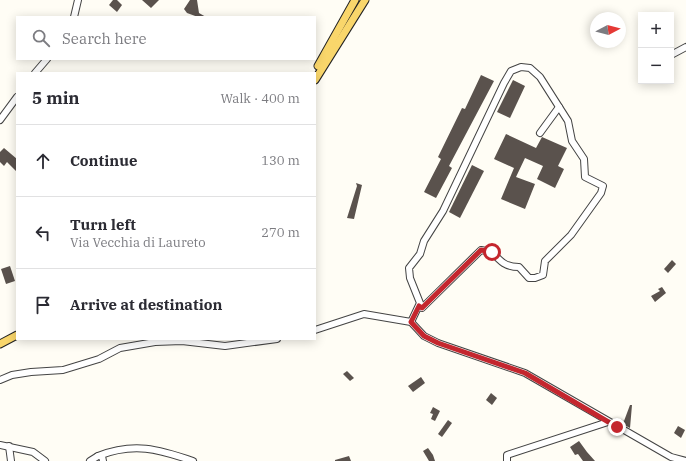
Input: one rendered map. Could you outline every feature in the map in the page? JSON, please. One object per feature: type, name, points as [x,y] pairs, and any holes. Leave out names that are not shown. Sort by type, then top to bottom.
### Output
[{"type":"main road","points":[[315,72],[355,0]]},
{"type":"main road","points":[[316,78],[364,0]]},
{"type":"main road","points":[[0,344],[16,336]]},
{"type":"street","points":[[74,16],[78,0]]},
{"type":"street","points":[[674,53],[686,47]]},
{"type":"street","points":[[36,72],[46,60]]},
{"type":"street","points":[[411,322],[420,303],[410,278],[409,268],[420,254],[424,241],[443,211],[511,71],[521,67],[530,68],[540,77],[568,121],[572,141],[584,159],[585,176],[603,186],[601,193],[571,235],[545,261],[543,275],[535,278],[529,278],[519,267],[509,267],[502,263],[492,252],[481,250],[422,308],[419,306]]},
{"type":"street","points":[[0,120],[16,97]]},
{"type":"street","points":[[540,133],[559,107]]},
{"type":"street","points":[[316,330],[364,314],[411,322],[424,336],[438,343],[525,373],[668,458],[686,461]]},
{"type":"street","points":[[0,380],[12,375],[63,370],[99,359],[120,348],[155,342],[182,341],[225,346],[270,340]]},
{"type":"street","points":[[507,461],[507,455],[608,422]]},
{"type":"street","points":[[0,445],[33,452],[45,461]]},
{"type":"street","points":[[9,446],[11,461]]},
{"type":"street","points":[[90,461],[113,450],[144,447],[193,461]]},
{"type":"street","points":[[98,456],[102,456],[103,461]]},
{"type":"building","points":[[113,0],[117,0],[122,5],[117,12],[109,5]]},
{"type":"building","points":[[142,0],[159,0],[151,8]]},
{"type":"building","points":[[190,0],[197,0],[199,13],[204,16],[195,16],[187,13],[184,9]]},
{"type":"building","points":[[481,75],[494,81],[449,166],[452,168],[436,198],[424,192],[441,159],[438,157],[462,108],[465,109]]},
{"type":"building","points":[[513,80],[525,86],[510,118],[497,112]]},
{"type":"building","points":[[506,134],[536,148],[542,137],[567,148],[558,166],[564,169],[555,188],[537,179],[543,166],[525,158],[516,177],[535,184],[525,209],[501,199],[514,168],[494,159]]},
{"type":"building","points":[[4,148],[16,158],[16,171],[7,162],[4,166],[0,162],[0,152]]},
{"type":"building","points":[[472,165],[484,171],[460,218],[449,212]]},
{"type":"building","points":[[356,183],[362,185],[354,219],[347,218],[357,186]]},
{"type":"building","points":[[672,260],[676,264],[668,273],[664,269]]},
{"type":"building","points":[[10,266],[15,281],[6,284],[1,269]]},
{"type":"building","points":[[662,287],[666,293],[655,302],[651,296],[660,291],[658,289]]},
{"type":"building","points":[[347,371],[354,378],[350,381],[343,374]]},
{"type":"building","points":[[421,377],[425,383],[413,392],[408,386]]},
{"type":"building","points":[[491,393],[497,398],[492,405],[486,400]]},
{"type":"building","points":[[630,405],[632,405],[630,428],[619,422],[620,419],[624,421]]},
{"type":"building","points":[[433,407],[440,411],[435,421],[431,419],[433,414],[430,413]]},
{"type":"building","points":[[448,420],[452,423],[442,437],[438,434]]},
{"type":"building","points":[[678,426],[685,430],[681,438],[674,433]]},
{"type":"building","points":[[579,441],[595,461],[583,461],[578,454],[575,455],[570,447]]},
{"type":"building","points":[[428,448],[435,461],[429,461],[423,451]]},
{"type":"building","points":[[349,456],[351,461],[335,461],[335,460]]},
{"type":"route","points":[[492,252],[481,250],[422,308],[419,306],[411,322],[424,336],[438,343],[480,356],[525,373],[565,395],[617,427]]}]
